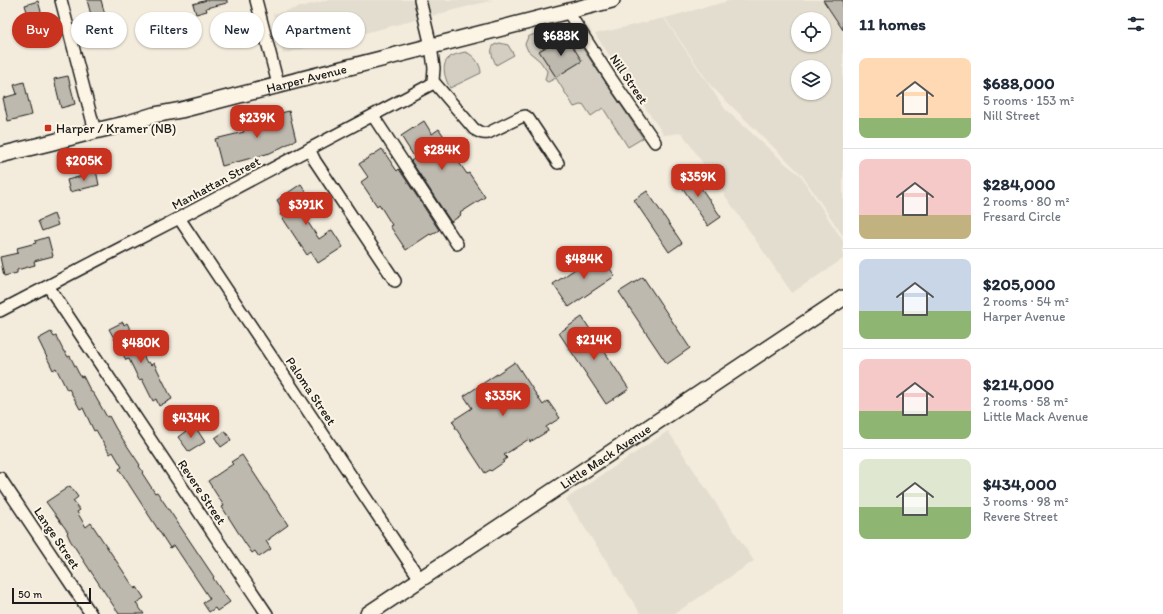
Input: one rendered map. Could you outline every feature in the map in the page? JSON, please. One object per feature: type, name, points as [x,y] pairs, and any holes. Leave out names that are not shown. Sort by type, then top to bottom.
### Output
[{"type":"main road","name":"Harper Avenue","points":[[0,154],[125,124],[154,115],[181,110],[278,84],[612,0]]},
{"type":"main road","name":"Little Mack Avenue","points":[[368,614],[843,298]]},
{"type":"street","points":[[61,0],[95,130]]},
{"type":"street","points":[[256,0],[278,84]]},
{"type":"street","points":[[420,0],[431,46],[434,68],[433,81],[479,133],[488,133],[521,116],[525,116],[528,118],[558,163]]},
{"type":"street","name":"Nill Street","points":[[568,12],[612,80],[655,142]]},
{"type":"street","name":"Manhattan Street","points":[[0,311],[373,116],[425,88],[433,81]]},
{"type":"street","points":[[373,116],[457,244]]},
{"type":"street","points":[[309,149],[315,161],[395,282]]},
{"type":"street","name":"Paloma Street","points":[[179,218],[420,579]]},
{"type":"street","name":"Revere Street","points":[[48,286],[267,614]]},
{"type":"street","name":"Lange Street","points":[[0,478],[91,614]]},
{"type":"shaded area","points":[[328,0],[493,0],[365,33],[365,12],[281,12]]},
{"type":"shaded area","points":[[732,0],[822,0],[830,12],[791,12],[791,52],[831,52],[831,14],[843,32],[843,236],[802,175],[711,86],[665,18]]},
{"type":"shaded area","points":[[664,18],[725,109],[800,175],[843,241],[843,259],[792,293],[682,133],[664,135],[595,34]]},
{"type":"shaded area","points":[[561,29],[570,31],[573,34],[643,138],[628,147],[603,108],[591,116],[583,104],[574,107],[556,78],[548,82],[545,80],[547,71],[540,61],[528,51],[525,44],[528,37],[532,35]]},
{"type":"shaded area","points":[[500,43],[508,45],[514,55],[496,65],[492,55],[492,50],[494,45]]},
{"type":"shaded area","points":[[282,48],[306,48],[283,54]]},
{"type":"shaded area","points":[[465,52],[476,60],[480,66],[481,73],[450,88],[446,80],[444,66],[448,59],[452,56]]},
{"type":"shaded area","points":[[668,431],[754,561],[674,614],[641,614],[566,499]]},
{"type":"building","points":[[87,0],[101,0],[104,12],[90,12]]},
{"type":"building","points":[[207,0],[227,0],[227,3],[206,8],[207,11],[202,12],[195,12],[193,4]]},
{"type":"building","points":[[823,0],[843,0],[843,30]]},
{"type":"building","points":[[38,1],[41,12],[27,12],[25,5]]},
{"type":"building","points":[[568,39],[582,61],[556,77],[539,51],[551,44],[553,47],[555,45],[556,47]]},
{"type":"building","points":[[68,76],[75,104],[61,108],[54,79]]},
{"type":"building","points":[[24,82],[32,115],[8,121],[3,98],[17,94],[14,85]]},
{"type":"building","points":[[289,111],[296,140],[270,153],[222,166],[215,139],[244,132],[241,123]]},
{"type":"building","points":[[424,121],[432,134],[439,129],[455,153],[453,154],[467,174],[469,173],[485,197],[460,213],[461,215],[451,222],[411,161],[415,158],[401,136]]},
{"type":"building","points":[[382,149],[397,171],[399,169],[439,230],[431,235],[430,234],[406,250],[390,226],[392,225],[379,204],[377,206],[361,182],[368,177],[359,164]]},
{"type":"building","points":[[688,169],[721,217],[708,226],[676,178]]},
{"type":"building","points":[[96,170],[99,185],[70,192],[67,180],[86,175],[86,172]]},
{"type":"building","points":[[301,184],[312,201],[299,209],[319,239],[332,230],[343,247],[318,263],[311,252],[307,255],[280,214],[284,212],[277,200]]},
{"type":"building","points":[[647,191],[682,243],[669,252],[634,200]]},
{"type":"building","points":[[54,214],[58,225],[42,231],[38,221]]},
{"type":"building","points":[[48,237],[53,256],[34,261],[35,265],[17,270],[17,273],[4,276],[0,257],[18,253],[17,248],[36,243],[35,241]]},
{"type":"building","points":[[599,253],[615,276],[569,307],[553,284]]},
{"type":"building","points":[[643,277],[690,348],[667,364],[619,292]]},
{"type":"building","points":[[582,317],[629,389],[606,404],[559,333]]},
{"type":"building","points":[[123,322],[124,325],[127,323],[147,363],[149,362],[151,365],[154,363],[172,399],[159,406],[156,399],[153,401],[142,379],[139,380],[129,359],[126,360],[109,329]]},
{"type":"building","points":[[51,332],[54,337],[56,336],[64,352],[68,357],[70,356],[81,377],[83,376],[107,417],[109,416],[140,465],[139,466],[143,472],[142,473],[155,493],[157,492],[230,602],[217,611],[215,608],[209,612],[203,603],[210,599],[174,545],[170,548],[119,469],[122,467],[113,452],[110,454],[96,430],[94,431],[83,408],[80,409],[69,389],[67,390],[56,368],[53,370],[38,339]]},
{"type":"building","points":[[515,362],[543,405],[548,401],[560,418],[546,427],[548,431],[530,442],[529,439],[504,455],[507,458],[503,461],[504,462],[491,471],[490,470],[485,473],[452,421],[472,408],[464,396]]},
{"type":"building","points":[[190,428],[192,431],[196,428],[205,442],[189,452],[178,437]]},
{"type":"building","points":[[225,431],[231,440],[221,447],[215,438]]},
{"type":"building","points":[[242,455],[288,525],[266,541],[271,549],[259,557],[255,551],[252,553],[245,543],[222,507],[224,506],[208,481],[233,464],[231,462]]},
{"type":"building","points":[[70,486],[78,497],[73,501],[80,510],[77,512],[86,527],[91,523],[135,589],[137,587],[144,598],[136,603],[144,614],[119,614],[70,540],[67,533],[68,532],[46,502]]},
{"type":"place","name":"Harper / Kramer (NB)","points":[[48,128]]}]
